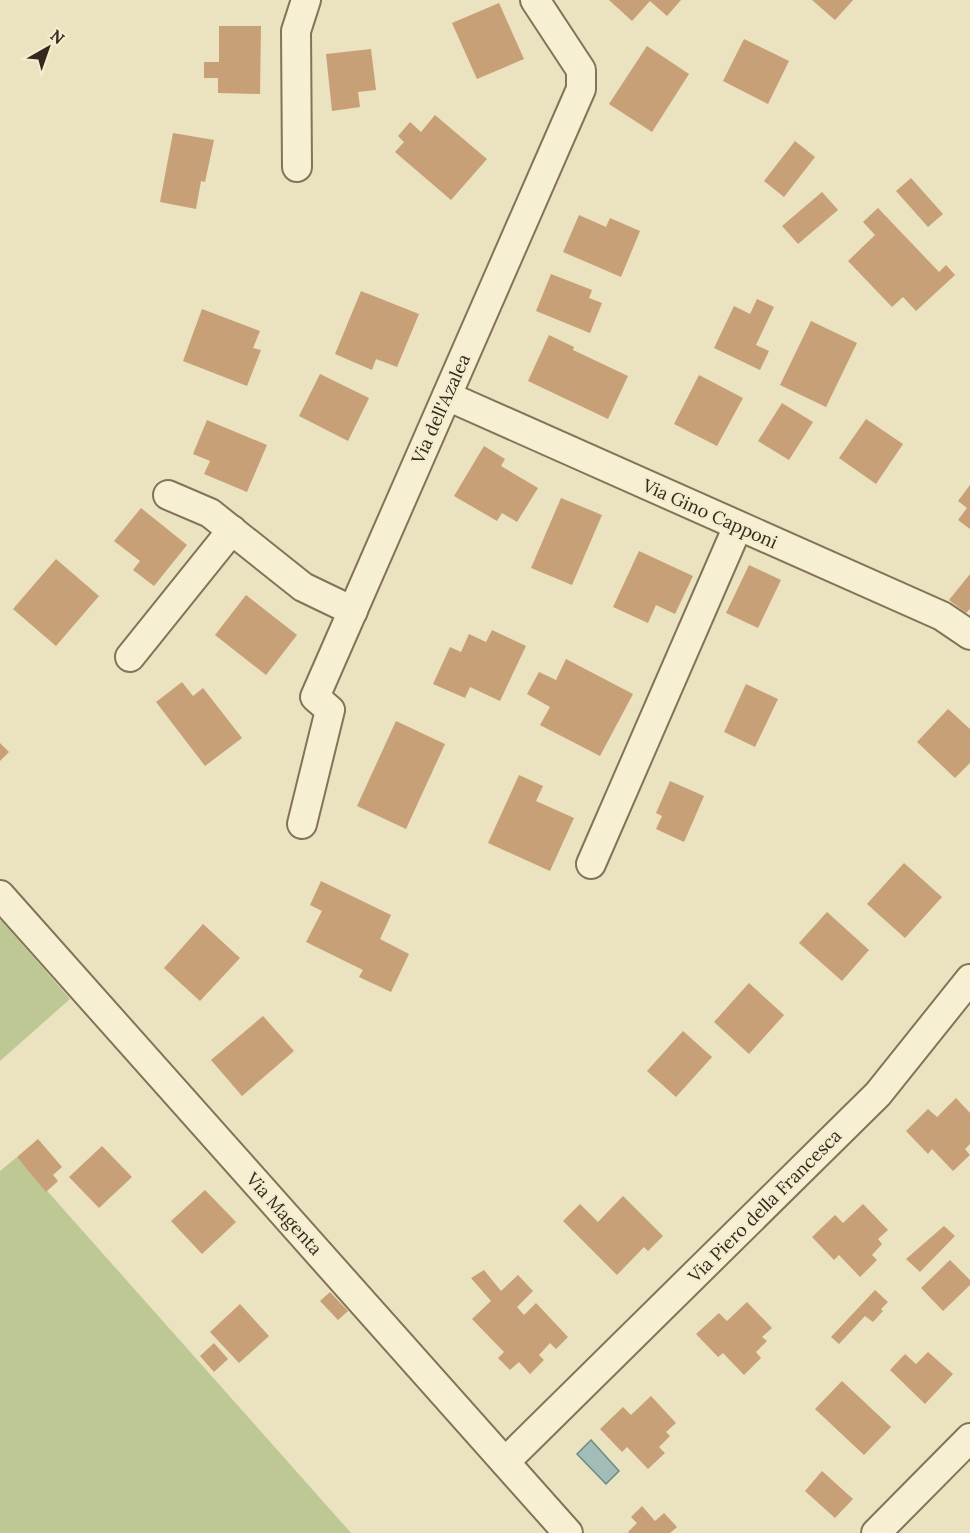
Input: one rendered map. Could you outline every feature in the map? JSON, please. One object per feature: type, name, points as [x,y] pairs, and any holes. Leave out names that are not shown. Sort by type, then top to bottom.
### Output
[{"type":"street","points":[[297,167],[296,31],[306,0]]},
{"type":"street","name":"Via dell'Azalea","points":[[302,824],[330,710],[315,697],[581,89],[581,70],[535,0]]},
{"type":"street","name":"Via Gino Capponi","points":[[447,396],[942,616],[970,635]]},
{"type":"street","points":[[168,495],[210,513],[303,587],[353,611]]},
{"type":"street","points":[[591,864],[738,526]]},
{"type":"street","points":[[130,657],[232,530]]},
{"type":"street","name":"Via Magenta","points":[[0,895],[568,1533]]},
{"type":"street","name":"Via Piero della Francesca","points":[[505,1462],[878,1094],[970,979]]},
{"type":"street","points":[[876,1533],[970,1438]]},
{"type":"green space","points":[[0,921],[70,999],[0,1061]]},
{"type":"green space","points":[[17,1157],[351,1533],[0,1533],[0,1171]]},
{"type":"water","points":[[591,1440],[619,1471],[606,1484],[577,1454]]},
{"type":"building","points":[[609,0],[681,0],[667,16],[650,1],[632,21]]},
{"type":"building","points":[[812,0],[853,0],[835,20]]},
{"type":"building","points":[[499,3],[524,59],[477,79],[452,23]]},
{"type":"building","points":[[219,26],[261,26],[260,94],[218,93],[218,78],[204,78],[204,62],[219,62]]},
{"type":"building","points":[[744,39],[789,61],[768,104],[723,81]]},
{"type":"building","points":[[647,46],[689,74],[652,132],[609,104]]},
{"type":"building","points":[[371,49],[376,90],[358,92],[360,107],[332,111],[326,54]]},
{"type":"building","points":[[435,115],[487,159],[451,200],[395,152],[404,142],[398,136],[410,122],[421,132]]},
{"type":"building","points":[[173,133],[214,140],[205,182],[201,181],[196,209],[160,202]]},
{"type":"building","points":[[795,141],[815,157],[784,197],[764,181]]},
{"type":"building","points":[[911,178],[943,214],[928,227],[896,191]]},
{"type":"building","points":[[822,192],[838,210],[798,244],[782,226]]},
{"type":"building","points":[[878,208],[939,272],[946,265],[955,275],[916,311],[903,297],[892,307],[848,261],[875,235],[863,222]]},
{"type":"building","points":[[579,215],[606,227],[610,218],[640,231],[621,277],[563,252]]},
{"type":"building","points":[[551,274],[592,290],[589,298],[602,303],[590,333],[536,311]]},
{"type":"building","points":[[361,291],[419,314],[397,367],[376,359],[372,370],[335,354]]},
{"type":"building","points":[[757,299],[774,307],[756,345],[769,351],[760,370],[714,348],[734,306],[750,314]]},
{"type":"building","points":[[202,309],[260,331],[253,348],[261,350],[247,386],[183,361]]},
{"type":"building","points":[[811,321],[857,343],[826,407],[780,385]]},
{"type":"building","points":[[549,335],[574,347],[573,350],[628,376],[608,419],[528,381]]},
{"type":"building","points":[[320,374],[369,398],[348,441],[299,416]]},
{"type":"building","points":[[699,375],[743,398],[717,446],[674,424]]},
{"type":"building","points":[[782,403],[813,422],[789,460],[758,441]]},
{"type":"building","points":[[866,419],[903,444],[876,484],[839,458]]},
{"type":"building","points":[[207,420],[267,445],[247,492],[204,474],[210,461],[193,454]]},
{"type":"building","points":[[484,446],[505,459],[501,466],[538,488],[517,522],[502,513],[497,521],[454,496]]},
{"type":"building","points":[[970,485],[970,529],[958,520],[967,508],[958,501]]},
{"type":"building","points":[[561,498],[602,515],[572,585],[531,568]]},
{"type":"building","points":[[141,508],[187,545],[154,586],[133,570],[140,561],[114,541]]},
{"type":"building","points":[[639,551],[693,576],[675,614],[656,605],[648,623],[613,607]]},
{"type":"building","points":[[56,559],[99,596],[56,646],[13,609]]},
{"type":"building","points":[[749,565],[781,580],[758,628],[726,613]]},
{"type":"building","points":[[970,574],[970,609],[966,613],[949,600]]},
{"type":"building","points":[[246,595],[297,635],[266,675],[215,635]]},
{"type":"building","points":[[492,630],[526,646],[500,701],[470,687],[465,698],[433,684],[450,647],[461,652],[469,634],[486,642]]},
{"type":"building","points":[[566,659],[633,694],[600,756],[540,725],[550,707],[527,694],[539,672],[556,680]]},
{"type":"building","points":[[182,682],[193,696],[203,688],[242,738],[205,766],[156,702]]},
{"type":"building","points":[[746,684],[778,699],[755,747],[724,732]]},
{"type":"building","points":[[948,709],[970,729],[970,763],[955,778],[917,742]]},
{"type":"building","points":[[396,721],[445,744],[406,829],[357,806]]},
{"type":"building","points":[[0,743],[9,752],[0,761]]},
{"type":"building","points":[[519,775],[543,786],[536,801],[574,818],[550,871],[488,843]]},
{"type":"building","points":[[670,781],[704,796],[684,842],[656,829],[662,816],[656,813]]},
{"type":"building","points":[[904,863],[942,897],[905,938],[867,904]]},
{"type":"building","points":[[321,881],[391,915],[380,939],[409,954],[391,992],[359,977],[363,970],[306,942],[322,911],[310,905]]},
{"type":"building","points":[[827,912],[869,950],[842,981],[799,943]]},
{"type":"building","points":[[203,924],[240,958],[200,1001],[164,968]]},
{"type":"building","points":[[749,983],[784,1015],[749,1054],[714,1022]]},
{"type":"building","points":[[263,1016],[294,1051],[242,1096],[211,1060]]},
{"type":"building","points":[[683,1031],[712,1057],[676,1097],[647,1071]]},
{"type":"building","points":[[956,1098],[970,1113],[970,1144],[965,1149],[970,1155],[953,1171],[932,1149],[928,1154],[906,1131],[928,1109],[937,1117]]},
{"type":"building","points":[[38,1139],[62,1167],[53,1175],[58,1181],[46,1192],[17,1157]]},
{"type":"building","points":[[102,1146],[132,1177],[99,1208],[69,1177]]},
{"type":"building","points":[[205,1190],[236,1222],[202,1254],[171,1221]]},
{"type":"building","points":[[623,1196],[663,1236],[648,1251],[644,1247],[617,1275],[563,1221],[580,1204],[598,1222]]},
{"type":"building","points":[[863,1204],[888,1230],[878,1239],[882,1244],[872,1255],[877,1260],[860,1277],[839,1255],[834,1260],[812,1237],[835,1215],[843,1223]]},
{"type":"building","points":[[944,1226],[955,1236],[920,1272],[906,1259]]},
{"type":"building","points":[[950,1260],[970,1280],[970,1285],[943,1311],[921,1288]]},
{"type":"building","points":[[484,1270],[501,1291],[518,1275],[533,1291],[517,1307],[524,1315],[536,1303],[568,1337],[556,1349],[550,1343],[539,1355],[544,1360],[530,1374],[519,1362],[510,1370],[498,1358],[504,1352],[472,1319],[491,1301],[471,1278]]},
{"type":"building","points":[[875,1290],[888,1302],[881,1309],[883,1311],[873,1322],[865,1316],[839,1344],[831,1337]]},
{"type":"building","points":[[330,1292],[348,1311],[338,1320],[320,1301]]},
{"type":"building","points":[[747,1302],[772,1328],[762,1337],[767,1341],[756,1352],[761,1358],[744,1375],[723,1353],[718,1357],[696,1334],[719,1313],[727,1321]]},
{"type":"building","points":[[240,1304],[269,1336],[239,1363],[210,1332]]},
{"type":"building","points":[[214,1343],[228,1359],[214,1372],[200,1356]]},
{"type":"building","points":[[928,1352],[953,1374],[925,1404],[890,1370],[905,1354],[916,1364]]},
{"type":"building","points":[[842,1381],[891,1427],[864,1455],[815,1409]]},
{"type":"building","points":[[651,1396],[676,1423],[666,1432],[670,1436],[659,1447],[665,1453],[648,1469],[627,1447],[622,1452],[600,1429],[623,1407],[631,1415]]},
{"type":"building","points":[[822,1471],[853,1499],[835,1518],[805,1491]]},
{"type":"building","points":[[642,1506],[655,1521],[664,1513],[677,1527],[670,1533],[629,1533],[637,1523],[631,1517]]}]
